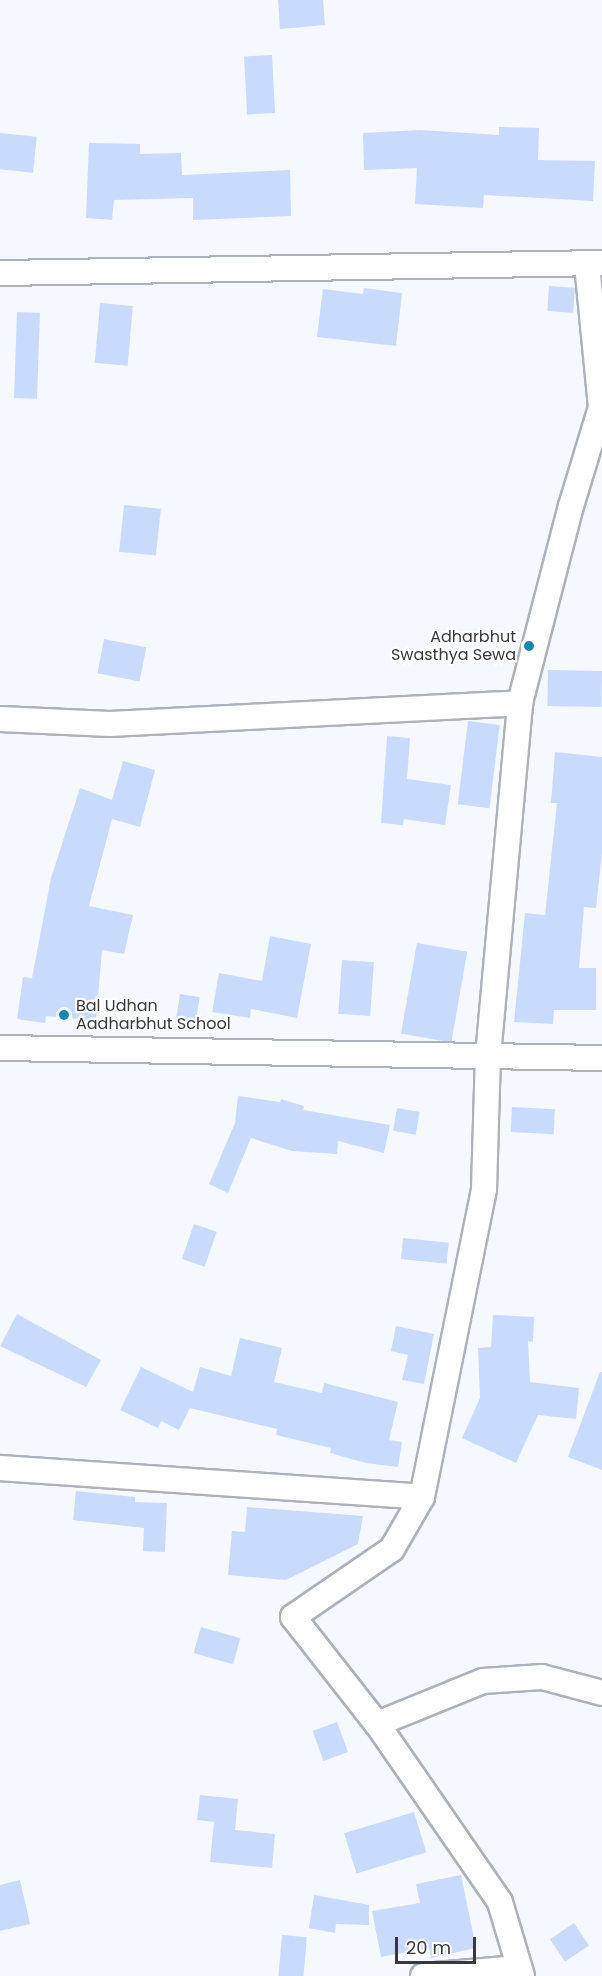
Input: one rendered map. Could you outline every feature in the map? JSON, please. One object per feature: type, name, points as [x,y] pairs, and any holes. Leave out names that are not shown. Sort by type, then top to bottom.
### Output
[{"type":"street","points":[[0,273],[595,264],[601,407],[571,506],[520,703],[488,1056],[484,1189],[422,1497],[392,1549],[293,1617],[376,1724],[500,1902],[521,1972],[423,1976]]},
{"type":"street","points":[[0,719],[110,724],[520,703]]},
{"type":"street","points":[[0,1048],[602,1058]]},
{"type":"street","points":[[0,1468],[422,1497]]},
{"type":"street","points":[[376,1724],[483,1681],[542,1677],[602,1693]]},
{"type":"building","points":[[278,0],[323,0],[325,25],[280,29]]},
{"type":"building","points":[[272,55],[275,113],[247,114],[244,56]]},
{"type":"building","points":[[499,127],[539,128],[538,160],[595,161],[593,201],[484,195],[483,208],[415,204],[417,168],[364,170],[363,133],[420,130],[499,135]]},
{"type":"building","points":[[0,133],[37,137],[33,173],[0,169]]},
{"type":"building","points":[[89,143],[140,144],[140,154],[181,153],[182,175],[290,170],[291,216],[193,220],[193,198],[114,200],[112,220],[86,218]]},
{"type":"building","points":[[549,286],[575,288],[573,313],[547,311]]},
{"type":"building","points":[[364,288],[402,293],[396,346],[317,337],[323,289],[363,294]]},
{"type":"building","points":[[100,303],[133,306],[128,366],[95,363]]},
{"type":"building","points":[[17,312],[40,313],[37,399],[14,398]]},
{"type":"building","points":[[124,505],[161,509],[156,556],[119,552]]},
{"type":"building","points":[[104,639],[146,647],[140,682],[97,673]]},
{"type":"building","points":[[548,670],[602,671],[601,707],[547,706]]},
{"type":"building","points":[[468,721],[500,725],[490,808],[458,804]]},
{"type":"building","points":[[387,736],[410,738],[407,779],[451,785],[445,825],[404,819],[403,825],[381,823]]},
{"type":"building","points":[[555,752],[602,757],[602,853],[596,908],[584,907],[579,968],[596,968],[596,1010],[554,1010],[553,1024],[514,1022],[525,913],[545,915],[557,803],[551,803]]},
{"type":"building","points":[[123,761],[155,770],[140,827],[112,819],[89,906],[133,915],[124,954],[102,950],[96,1020],[46,1016],[45,1023],[17,1019],[23,977],[32,978],[51,878],[80,788],[112,800]]},
{"type":"building","points":[[270,936],[311,944],[297,1018],[251,1009],[250,1018],[212,1012],[219,973],[262,981]]},
{"type":"building","points":[[417,943],[467,952],[451,1042],[401,1034]]},
{"type":"building","points":[[342,960],[374,962],[370,1016],[338,1014]]},
{"type":"building","points":[[180,994],[200,997],[195,1028],[175,1025]]},
{"type":"building","points":[[238,1096],[280,1102],[281,1099],[304,1106],[303,1110],[390,1125],[384,1153],[338,1141],[337,1154],[292,1151],[251,1138],[228,1193],[209,1184],[235,1123]]},
{"type":"building","points":[[512,1107],[555,1109],[554,1134],[511,1132]]},
{"type":"building","points":[[397,1108],[420,1112],[416,1135],[393,1131]]},
{"type":"building","points":[[194,1224],[217,1232],[205,1267],[182,1259]]},
{"type":"building","points":[[403,1238],[449,1243],[447,1264],[401,1259]]},
{"type":"building","points":[[17,1314],[101,1360],[86,1387],[0,1346]]},
{"type":"building","points":[[493,1315],[534,1317],[533,1342],[528,1341],[530,1382],[579,1388],[576,1419],[538,1415],[516,1463],[462,1438],[480,1398],[478,1348],[491,1347]]},
{"type":"building","points":[[396,1326],[434,1334],[424,1384],[402,1380],[408,1355],[391,1351]]},
{"type":"building","points":[[240,1338],[282,1348],[274,1382],[322,1393],[324,1383],[398,1402],[389,1440],[402,1442],[398,1467],[366,1463],[330,1453],[331,1448],[276,1435],[277,1429],[190,1408],[179,1430],[161,1421],[158,1428],[120,1410],[141,1367],[193,1392],[200,1367],[231,1376]]},
{"type":"building","points":[[600,1372],[602,1372],[602,1470],[568,1457]]},
{"type":"building","points":[[76,1491],[135,1497],[135,1502],[167,1503],[165,1552],[143,1551],[144,1528],[73,1520]]},
{"type":"building","points":[[247,1507],[363,1516],[358,1544],[286,1580],[228,1575],[232,1531],[245,1532]]},
{"type":"building","points":[[201,1627],[240,1638],[233,1664],[194,1653]]},
{"type":"building","points":[[337,1722],[348,1752],[324,1761],[313,1731]]},
{"type":"building","points":[[200,1795],[238,1799],[235,1830],[275,1834],[272,1868],[210,1862],[214,1822],[197,1820]]},
{"type":"building","points":[[414,1812],[426,1852],[356,1874],[344,1833]]},
{"type":"building","points":[[461,1875],[476,1948],[431,1958],[429,1948],[381,1957],[372,1911],[420,1903],[416,1884]]},
{"type":"building","points":[[20,1880],[30,1924],[0,1931],[0,1885]]},
{"type":"building","points":[[314,1895],[369,1905],[369,1925],[336,1924],[335,1933],[309,1928]]},
{"type":"building","points":[[574,1923],[589,1945],[565,1962],[550,1939]]},
{"type":"building","points":[[282,1935],[307,1937],[304,1976],[278,1976]]},
{"type":"place","name":"Adharbhut Swasthya Sewa","points":[[529,646]]},
{"type":"place","name":"Bal Udhan Aadharbhut School","points":[[64,1015]]}]
